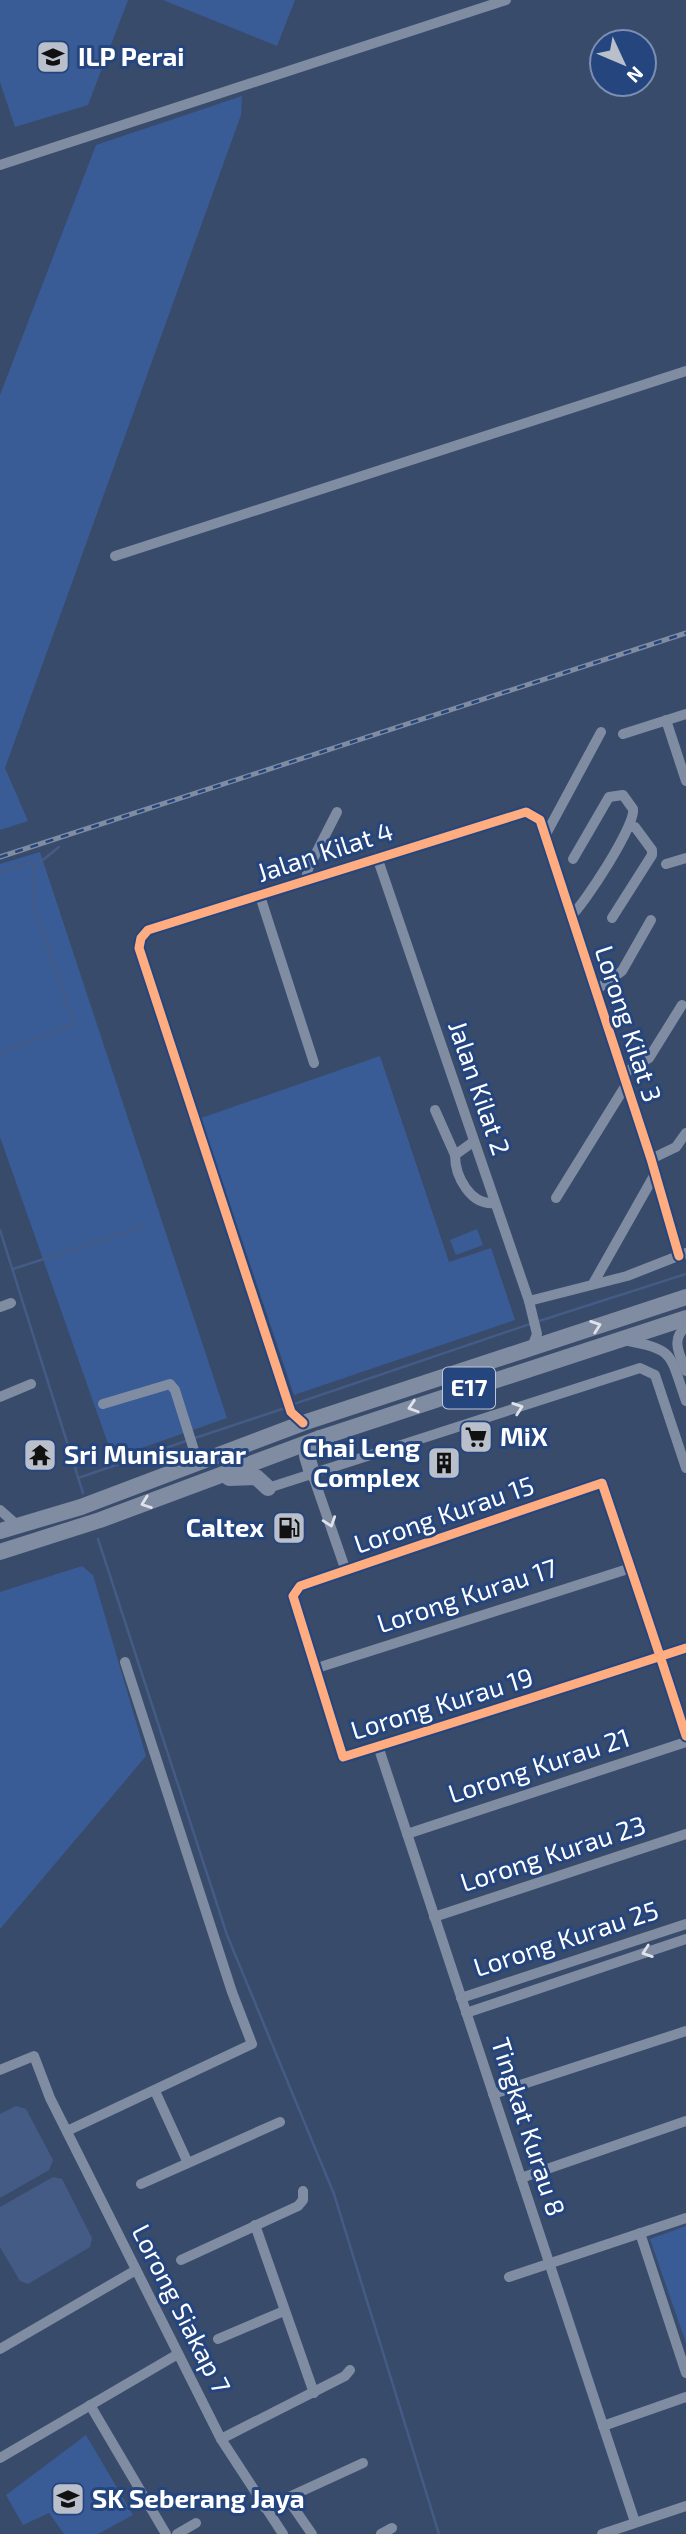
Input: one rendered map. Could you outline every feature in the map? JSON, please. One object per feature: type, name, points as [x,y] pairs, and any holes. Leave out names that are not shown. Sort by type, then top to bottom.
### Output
[{"type":"highway","name":"E17","points":[[0,1531],[81,1507],[279,1432],[293,1410],[537,1333],[686,1297]]},
{"type":"highway","name":"E17","points":[[0,1552],[193,1486],[320,1438],[686,1318]]},
{"type":"highway","points":[[312,1473],[307,1456],[320,1438]]},
{"type":"highway","points":[[193,1486],[247,1475],[256,1477],[268,1488]]},
{"type":"street","points":[[0,165],[506,0]]},
{"type":"street","points":[[115,556],[686,371]]},
{"type":"street","points":[[623,734],[686,714]]},
{"type":"street","points":[[666,720],[686,781]]},
{"type":"street","points":[[545,836],[601,732]]},
{"type":"street","points":[[571,916],[585,900],[630,827],[634,815],[630,801],[623,795],[609,797],[573,859]]},
{"type":"street","points":[[306,880],[308,869],[337,812]]},
{"type":"street","name":"Lorong Kilat 3","points":[[526,812],[540,820],[682,1255]]},
{"type":"street","name":"Jalan Kilat 4","points":[[293,1410],[139,948],[141,938],[148,930],[526,812]]},
{"type":"street","points":[[612,918],[652,855],[652,850],[635,827],[630,827]]},
{"type":"street","name":"Jalan Kilat 2","points":[[376,857],[530,1301],[537,1333]]},
{"type":"street","points":[[666,864],[686,858]]},
{"type":"street","points":[[260,895],[314,1063]]},
{"type":"street","points":[[595,991],[622,971],[651,920]]},
{"type":"street","points":[[623,1074],[649,1058],[682,1005]]},
{"type":"street","points":[[556,1198],[626,1086]]},
{"type":"street","points":[[435,1110],[470,1194],[479,1203],[495,1203]]},
{"type":"street","points":[[651,1159],[676,1147],[686,1133]]},
{"type":"street","points":[[455,1155],[474,1142]]},
{"type":"street","points":[[594,1282],[655,1174]]},
{"type":"street","points":[[530,1301],[594,1282],[627,1276],[682,1255]]},
{"type":"street","points":[[686,1327],[680,1331],[677,1341],[683,1353],[686,1371]]},
{"type":"street","points":[[618,1339],[664,1350],[670,1356],[686,1401]]},
{"type":"street","points":[[268,1488],[640,1368],[655,1375],[686,1468]]},
{"type":"street","points":[[0,1397],[31,1384]]},
{"type":"street","points":[[103,1404],[170,1384],[176,1390],[198,1463]]},
{"type":"street","points":[[312,1473],[346,1571]]},
{"type":"street","name":"Lorong Kurau 15","points":[[300,1586],[602,1483],[631,1568]]},
{"type":"street","points":[[0,1510],[18,1526]]},
{"type":"street","points":[[631,1568],[686,1736]]},
{"type":"street","name":"Lorong Kurau 17","points":[[317,1668],[631,1568]]},
{"type":"street","name":"Lorong Kurau 19","points":[[300,1586],[293,1596],[342,1757],[686,1648]]},
{"type":"street","points":[[67,2132],[252,2044],[232,1992],[125,1662]]},
{"type":"street","name":"Lorong Kurau 21","points":[[407,1834],[686,1742]]},
{"type":"street","name":"Tingkat Kurau 8","points":[[378,1746],[635,2522]]},
{"type":"street","name":"Lorong Kurau 23","points":[[435,1917],[686,1834]]},
{"type":"street","name":"Lorong Kurau 25","points":[[461,1998],[686,1924]]},
{"type":"street","name":"Lorong Kurau 25","points":[[466,2013],[686,1939]]},
{"type":"street","points":[[493,2094],[686,2031]]},
{"type":"street","name":"Lorong Siakap 7","points":[[0,2070],[34,2056],[50,2098],[221,2439],[283,2534]]},
{"type":"street","points":[[155,2091],[187,2161]]},
{"type":"street","points":[[521,2178],[686,2121]]},
{"type":"street","points":[[141,2184],[187,2161],[280,2122]]},
{"type":"street","points":[[181,2260],[298,2206],[303,2200],[303,2191]]},
{"type":"street","points":[[509,2277],[686,2218]]},
{"type":"street","points":[[256,2225],[314,2393]]},
{"type":"street","points":[[640,2233],[686,2373]]},
{"type":"street","points":[[0,2349],[136,2270]]},
{"type":"street","points":[[218,2339],[284,2311]]},
{"type":"street","points":[[0,2458],[178,2354]]},
{"type":"street","points":[[221,2439],[314,2393],[350,2371]]},
{"type":"street","points":[[603,2426],[686,2397]]},
{"type":"street","points":[[90,2405],[166,2534]]},
{"type":"street","points":[[265,2508],[363,2463]]},
{"type":"street","points":[[287,2498],[312,2534]]},
{"type":"street","points":[[602,2534],[686,2506]]},
{"type":"street","points":[[177,2534],[196,2523]]},
{"type":"street","points":[[381,2534],[392,2528]]},
{"type":"shaded area","name":"ILP Perai","points":[[0,0],[128,0],[88,105],[15,127],[0,82]]},
{"type":"shaded area","points":[[163,0],[295,0],[277,46]]},
{"type":"shaded area","points":[[242,96],[241,115],[5,768],[28,821],[0,830],[0,395],[96,145]]},
{"type":"shaded area","points":[[40,852],[227,1418],[113,1458],[0,1137],[0,864]]},
{"type":"shaded area","points":[[380,1056],[449,1262],[491,1248],[515,1320],[294,1395],[201,1118]]},
{"type":"shaded area","points":[[477,1229],[483,1245],[456,1255],[450,1240]]},
{"type":"shaded area","points":[[82,1566],[93,1575],[146,1756],[0,1929],[0,1592]]},
{"type":"shaded area","points":[[16,2106],[26,2109],[53,2160],[49,2170],[0,2198],[0,2114]]},
{"type":"shaded area","points":[[53,2177],[62,2179],[92,2238],[90,2247],[28,2284],[20,2281],[0,2247],[0,2207]]},
{"type":"shaded area","points":[[686,2226],[686,2343],[650,2239]]},
{"type":"shaded area","points":[[86,2435],[133,2515],[98,2534],[64,2534],[49,2513],[23,2525],[6,2495]]},
{"type":"waterway","points":[[0,1053],[74,1024],[35,909],[34,867],[59,847]]},
{"type":"waterway","points":[[0,872],[32,862],[34,867]]},
{"type":"waterway","points":[[13,1269],[145,1226]]},
{"type":"waterway","points":[[0,1230],[83,1493]]},
{"type":"waterway","points":[[536,1322],[686,1274]]},
{"type":"waterway","points":[[291,1405],[530,1324]]},
{"type":"waterway","points":[[195,1438],[285,1408]]},
{"type":"waterway","points":[[78,1478],[189,1440]]},
{"type":"waterway","points":[[98,1539],[227,1935],[334,2194],[439,2534]]},
{"type":"railway","points":[[0,857],[686,633]]},
{"type":"cycle path","points":[[303,1423],[291,1412],[139,948],[141,938],[148,930],[526,812],[540,820],[651,1159],[679,1256]]},
{"type":"cycle path","points":[[686,1648],[643,1662],[600,1676],[343,1757],[293,1596],[300,1586],[602,1483],[655,1641],[665,1672],[676,1704],[686,1736]]},
{"type":"place","name":"ILP Perai","points":[[53,57]]},
{"type":"place","name":"MiX","points":[[476,1437]]},
{"type":"place","name":"Sri Munisuarar","points":[[40,1455]]},
{"type":"place","name":"Chai Leng Complex","points":[[444,1463]]},
{"type":"place","name":"Caltex","points":[[289,1528]]},
{"type":"place","name":"SK Seberang Jaya","points":[[68,2499]]}]
